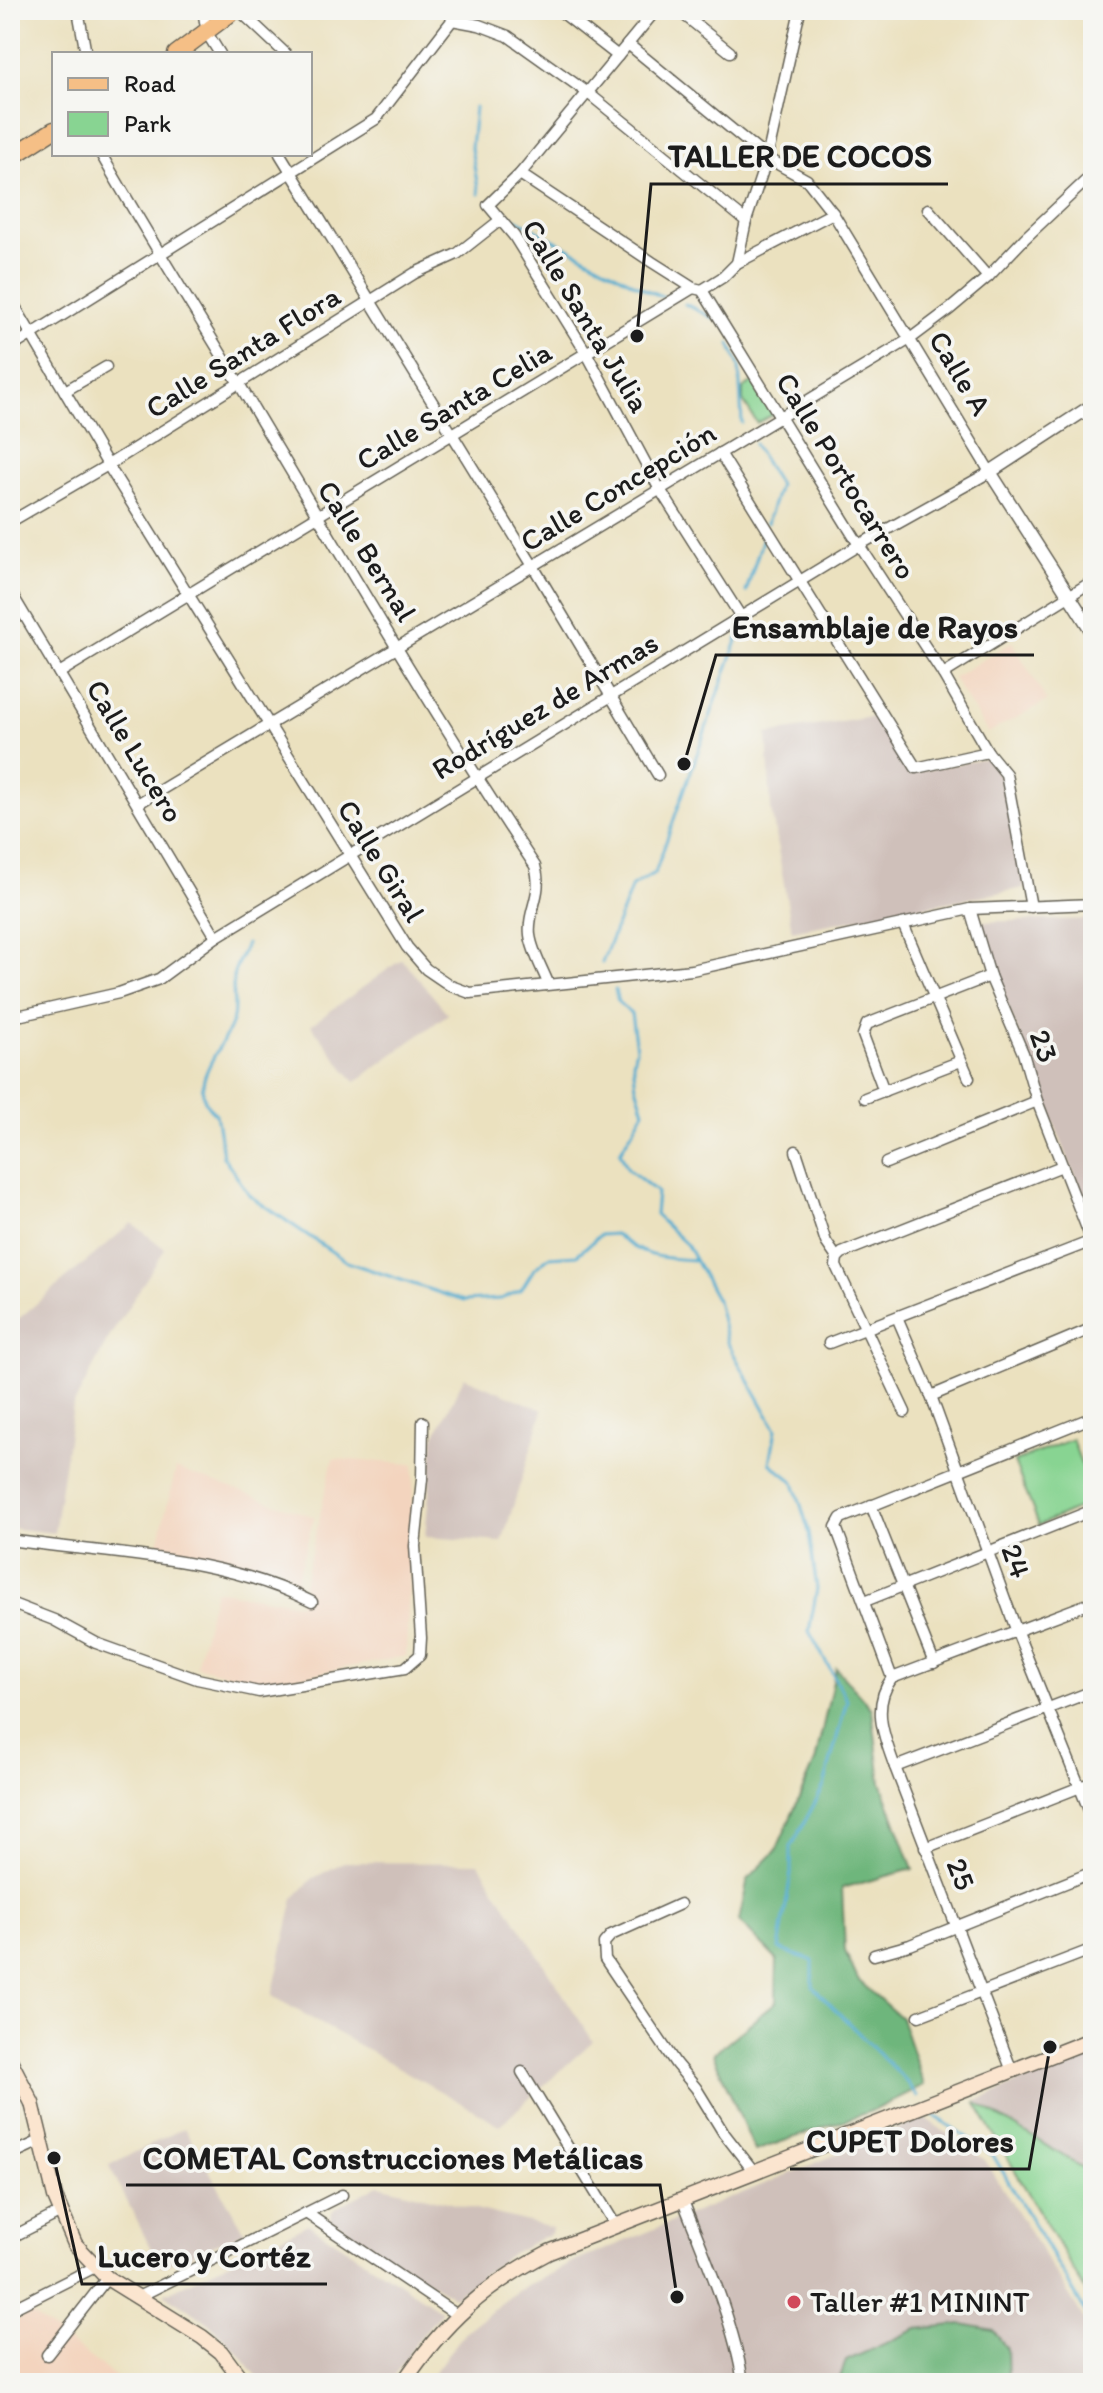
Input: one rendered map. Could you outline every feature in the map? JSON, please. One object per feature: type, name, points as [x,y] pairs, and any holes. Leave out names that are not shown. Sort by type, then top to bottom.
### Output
[{"type":"main road","points":[[179,52],[237,10]]},
{"type":"main road","points":[[10,158],[52,131]]},
{"type":"main road","points":[[403,2383],[457,2315],[519,2268],[549,2252],[1093,2039]]},
{"type":"main road","points":[[10,2060],[32,2103],[61,2212],[75,2244],[107,2278],[221,2352],[244,2383]]},
{"type":"street","points":[[78,10],[86,52]]},
{"type":"street","points":[[203,10],[207,33],[219,52]]},
{"type":"street","points":[[237,10],[284,52]]},
{"type":"street","points":[[10,348],[376,119],[460,10]]},
{"type":"street","points":[[559,10],[618,56]]},
{"type":"street","points":[[656,10],[520,174],[698,289]]},
{"type":"street","points":[[678,10],[730,52]]},
{"type":"street","points":[[737,263],[746,221],[767,158],[800,10]]},
{"type":"street","points":[[452,20],[502,32],[588,93],[746,221]]},
{"type":"street","name":"Calle A","points":[[628,44],[767,158],[807,180],[833,213],[990,472],[1093,633]]},
{"type":"street","name":"Calle Bernal","points":[[102,156],[158,254],[476,778],[535,866],[539,880],[530,936],[548,983]]},
{"type":"street","points":[[281,156],[658,775]]},
{"type":"street","name":"Calle Santa Julia","points":[[520,174],[488,205],[514,236],[587,354],[659,488],[741,617]]},
{"type":"street","name":"Calle Concepción","points":[[139,803],[910,339],[988,277],[1093,174]]},
{"type":"street","points":[[928,209],[988,277]]},
{"type":"street","name":"Calle Santa Celia","points":[[59,673],[587,354],[723,277],[737,263],[833,213]]},
{"type":"street","name":"Calle Santa Flora","points":[[10,522],[108,465],[415,273],[457,254],[499,221]]},
{"type":"street","name":"Calle Portocarrero","points":[[698,289],[943,674],[988,752],[999,763],[1009,782],[1031,907]]},
{"type":"street","name":"Calle Giral","points":[[10,298],[108,465],[407,947],[426,969],[451,986],[470,993],[692,970],[970,909],[1093,904]]},
{"type":"street","points":[[65,391],[106,367]]},
{"type":"street","name":"Rodríguez de Armas","points":[[10,1014],[22,1015],[119,993],[159,979],[216,937],[859,545],[990,472],[1093,405]]},
{"type":"street","points":[[720,453],[916,768],[988,752]]},
{"type":"street","points":[[943,674],[1093,581]]},
{"type":"street","name":"Calle Lucero","points":[[10,591],[216,937]]},
{"type":"street","name":"23","points":[[970,909],[990,976],[1023,1053],[1037,1101],[1092,1243]]},
{"type":"street","points":[[903,924],[969,1078]]},
{"type":"street","points":[[884,1091],[863,1035],[867,1024],[990,976]]},
{"type":"street","points":[[865,1098],[961,1061]]},
{"type":"street","points":[[886,1163],[1037,1101]]},
{"type":"street","points":[[796,1151],[826,1242],[840,1256]]},
{"type":"street","points":[[905,1412],[836,1266],[840,1256],[1062,1166]]},
{"type":"street","points":[[829,1343],[1092,1243]]},
{"type":"street","name":"24","points":[[897,1317],[931,1396],[1017,1632],[1093,1820]]},
{"type":"street","points":[[931,1396],[1093,1328]]},
{"type":"street","points":[[1093,1417],[871,1505],[841,1518],[836,1527],[892,1678],[1093,1602]]},
{"type":"street","points":[[10,1603],[54,1620],[96,1643],[183,1674],[259,1692],[405,1668],[420,1655],[421,1647],[415,1546],[422,1479],[423,1422]]},
{"type":"street","points":[[871,1505],[934,1663]]},
{"type":"street","points":[[865,1601],[1093,1510]]},
{"type":"street","points":[[10,1540],[175,1560],[274,1583],[312,1602]]},
{"type":"street","name":"25","points":[[892,1678],[883,1691],[879,1706],[885,1740],[1012,2071]]},
{"type":"street","points":[[895,1767],[1093,1691]]},
{"type":"street","points":[[925,1848],[1093,1782]]},
{"type":"street","points":[[874,1955],[910,1945],[1093,1872]]},
{"type":"street","points":[[680,1904],[611,1935],[604,1943],[605,1959],[676,2064],[696,2088],[723,2132],[755,2173]]},
{"type":"street","points":[[919,2016],[1093,1949]]},
{"type":"street","points":[[522,2072],[616,2226]]},
{"type":"street","points":[[10,2155],[40,2141]]},
{"type":"street","points":[[138,2297],[342,2195]]},
{"type":"street","points":[[683,2201],[740,2361],[743,2383]]},
{"type":"street","points":[[10,2238],[61,2212]]},
{"type":"street","points":[[306,2213],[457,2315]]},
{"type":"street","points":[[10,2310],[95,2267]]},
{"type":"street","points":[[47,2355],[107,2278]]},
{"type":"shaded area","points":[[1012,642],[1047,701],[988,733],[953,678]]},
{"type":"shaded area","points":[[878,716],[914,772],[989,758],[1002,773],[1025,888],[792,931],[771,809],[767,734]]},
{"type":"shaded area","points":[[1093,919],[1093,1221],[974,922]]},
{"type":"shaded area","points":[[402,959],[448,1014],[355,1082],[311,1025]]},
{"type":"shaded area","points":[[132,1223],[165,1249],[107,1341],[73,1406],[54,1533],[10,1528],[10,1326]]},
{"type":"shaded area","points":[[464,1377],[543,1410],[502,1542],[425,1537],[434,1438]]},
{"type":"shaded area","points":[[333,1459],[414,1464],[406,1656],[262,1684],[196,1666],[215,1590],[299,1604]]},
{"type":"shaded area","points":[[176,1469],[314,1517],[295,1585],[254,1571],[157,1547]]},
{"type":"shaded area","points":[[344,1862],[479,1863],[593,2041],[500,2125],[272,1996],[294,1898],[312,1879]]},
{"type":"shaded area","points":[[1093,2051],[1093,2174],[975,2102],[1072,2059]]},
{"type":"shaded area","points":[[925,2118],[985,2160],[1093,2334],[1093,2383],[426,2383],[467,2330],[517,2291],[572,2263]]},
{"type":"shaded area","points":[[184,2128],[245,2232],[160,2267],[109,2165]]},
{"type":"shaded area","points":[[379,2185],[552,2228],[551,2233],[512,2253],[453,2297],[331,2219],[336,2208]]},
{"type":"shaded area","points":[[308,2224],[442,2311],[389,2383],[262,2383],[240,2354],[205,2320],[164,2294]]},
{"type":"shaded area","points":[[30,2313],[124,2383],[10,2383],[10,2324]]},
{"type":"green space","points":[[754,381],[776,413],[757,423],[743,401],[743,389]]},
{"type":"green space","points":[[1072,1439],[1093,1502],[1039,1525],[1014,1462]]},
{"type":"green space","points":[[836,1668],[872,1709],[881,1782],[913,1869],[842,1888],[845,1951],[858,1980],[901,2018],[924,2085],[877,2109],[755,2151],[713,2054],[776,2002],[777,1960],[739,1921],[748,1879],[776,1851],[815,1762]]},
{"type":"green space","points":[[975,2102],[1093,2174],[1093,2304]]},
{"type":"green space","points":[[962,2324],[993,2330],[1007,2349],[1008,2383],[838,2383],[846,2361],[917,2329]]},
{"type":"waterway","points":[[475,107],[471,148],[479,194]]},
{"type":"waterway","points":[[501,211],[664,297]]},
{"type":"waterway","points":[[685,304],[713,318]]},
{"type":"waterway","points":[[730,344],[739,366],[742,423]]},
{"type":"waterway","points":[[754,444],[779,485],[767,523]]},
{"type":"waterway","points":[[746,592],[765,531]]},
{"type":"waterway","points":[[602,963],[632,886],[655,873],[738,638]]},
{"type":"waterway","points":[[246,944],[234,973],[233,1018],[209,1066],[203,1092],[206,1103],[216,1114],[223,1156],[250,1196],[347,1262],[464,1301],[501,1299],[521,1290],[534,1269],[549,1257],[577,1255],[600,1235],[615,1234],[634,1248],[652,1255],[695,1260]]},
{"type":"waterway","points":[[615,990],[618,1002],[631,1014],[636,1048],[633,1062],[636,1086],[644,1111],[620,1152],[628,1169],[657,1192],[655,1215],[687,1245],[717,1300],[727,1342],[776,1429],[770,1463],[794,1482],[809,1532],[817,1589],[809,1631],[847,1700],[824,1786],[791,1847],[791,1873],[779,1949],[813,1961],[813,1987],[917,2096]]},
{"type":"waterway","points":[[929,2112],[993,2155],[1093,2321]]},
{"type":"place","name":"TALLER DE COCOS","points":[[637,336]]},
{"type":"place","name":"Ensamblaje de Rayos","points":[[684,764]]},
{"type":"place","name":"CUPET Dolores","points":[[1050,2047]]},
{"type":"place","name":"Lucero y Cortéz","points":[[54,2158]]},
{"type":"place","name":"COMETAL Construcciones Metálicas","points":[[677,2297]]},
{"type":"place","name":"Taller #1 MININT","points":[[794,2302]]}]
